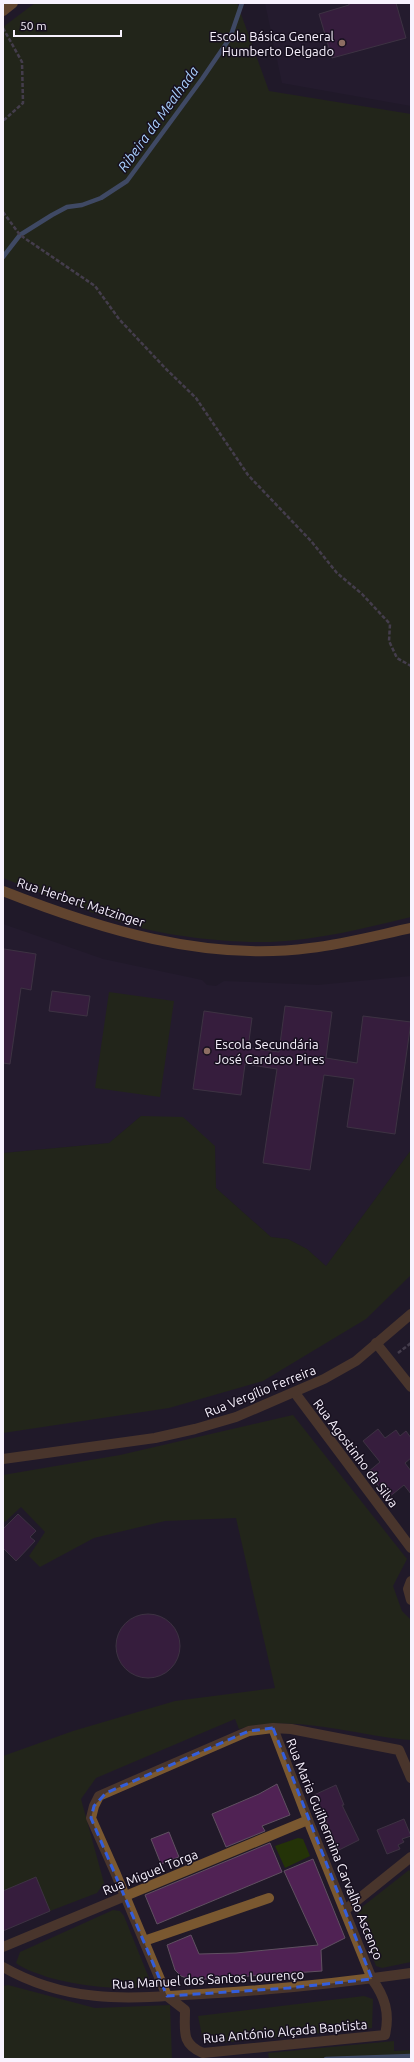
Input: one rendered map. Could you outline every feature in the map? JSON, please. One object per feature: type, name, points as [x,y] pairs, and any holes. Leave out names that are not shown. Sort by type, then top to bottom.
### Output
[{"type":"street","points":[[3,11],[13,3]]},
{"type":"street","name":"Rua Herbert Matzinger","points":[[3,891],[102,926],[152,939],[217,949],[264,951],[310,948],[411,928]]},
{"type":"street","name":"Rua Vergílio Ferreira","points":[[3,1459],[155,1438],[195,1429],[236,1417],[295,1393],[356,1361],[411,1314]]},
{"type":"street","points":[[376,1343],[411,1387]]},
{"type":"street","name":"Rua Agostinho da Silva","points":[[295,1393],[411,1548]]},
{"type":"street","points":[[411,1581],[408,1589],[411,1600]]},
{"type":"street","points":[[167,1996],[91,1818],[94,1806],[99,1796],[249,1731],[274,1728],[292,1729],[399,1750],[411,1778]]},
{"type":"street","name":"Rua Maria Guilhermina Carvalho Ascenço","points":[[274,1728],[308,1820],[372,1979]]},
{"type":"street","name":"Rua Miguel Torga","points":[[3,1947],[308,1820]]},
{"type":"street","points":[[345,1910],[411,1857]]},
{"type":"street","points":[[144,1941],[269,1898]]},
{"type":"street","name":"Rua Manuel dos Santos Lourenço","points":[[3,1967],[26,1980],[68,1993],[104,1998],[167,1996],[289,1988],[411,1974]]},
{"type":"street","name":"Rua António Alçada Baptista","points":[[167,1996],[184,2010],[186,2039],[192,2049],[203,2053],[385,2035],[387,2025],[386,2004],[372,1979]]},
{"type":"path","points":[[3,28],[22,62],[24,90],[23,103],[3,121]]},
{"type":"path","points":[[3,212],[20,235],[95,286],[119,319],[166,370],[196,398],[248,475],[311,541],[337,573],[362,594],[390,624],[389,641],[397,658],[411,666]]},
{"type":"path","points":[[390,1360],[411,1343]]},
{"type":"highlighted area","points":[[273,1728],[372,1979],[289,1988],[167,1996],[91,1818],[94,1806],[106,1793],[249,1731]]},
{"type":"shaded area","name":"Escola Básica General Humberto Delgado","points":[[265,3],[411,3],[411,106],[282,83]]},
{"type":"shaded area","name":"Escola Secundária José Cardoso Pires","points":[[3,924],[103,959],[202,980],[207,985],[216,986],[224,981],[318,985],[411,976],[411,1150],[326,1266],[307,1249],[288,1239],[271,1237],[216,1188],[215,1146],[141,1116],[109,1143],[3,1153]]},
{"type":"green space","points":[[35,3],[237,3],[269,91],[411,114],[411,917],[342,933],[307,939],[271,942],[221,940],[184,936],[134,926],[84,910],[3,878],[3,27]]},
{"type":"green space","points":[[109,992],[174,1001],[160,1097],[95,1088]]},
{"type":"green space","points":[[141,1116],[183,1117],[215,1146],[216,1188],[271,1237],[288,1239],[307,1249],[326,1266],[411,1150],[411,1275],[366,1319],[263,1381],[169,1408],[3,1433],[3,1153],[109,1143]]},
{"type":"green space","points":[[293,1415],[407,1559],[393,1586],[402,1611],[411,1620],[411,1740],[303,1724],[281,1723],[239,1729],[235,1719],[96,1778],[81,1799],[104,1883],[97,1893],[3,1929],[3,1756],[73,1731],[175,1701],[275,1688],[236,1518],[165,1521],[94,1538],[40,1567],[29,1556],[45,1532],[21,1507],[5,1522],[3,1520],[3,1475],[120,1455]]},
{"type":"green space","points":[[298,1838],[303,1839],[310,1856],[285,1868],[275,1846]]},
{"type":"green space","points":[[409,1870],[411,1872],[411,1962],[382,1968],[376,1966],[357,1915],[362,1907]]},
{"type":"green space","points":[[113,1910],[120,1911],[124,1916],[149,1978],[148,1983],[143,1988],[119,1988],[71,1983],[47,1977],[16,1963],[20,1952]]},
{"type":"green space","points":[[8,1985],[95,2008],[170,2005],[172,2059],[3,2059],[3,1986]]},
{"type":"green space","points":[[364,1996],[373,1999],[372,2028],[210,2044],[203,2040],[198,2016]]},
{"type":"green space","points":[[394,2041],[394,2051],[411,2050],[411,2059],[269,2059],[268,2053]]},
{"type":"building","points":[[349,3],[396,3],[406,38],[332,58],[319,14],[349,5]]},
{"type":"building","points":[[4,949],[36,954],[31,990],[21,988],[10,1064],[3,1063]]},
{"type":"building","points":[[52,991],[90,996],[87,1016],[49,1011]]},
{"type":"building","points":[[285,1006],[332,1012],[326,1058],[357,1063],[363,1016],[411,1022],[395,1134],[347,1127],[354,1079],[324,1075],[310,1170],[263,1163],[277,1069],[245,1064],[241,1095],[193,1089],[204,1011],[252,1018],[248,1048],[279,1052]]},
{"type":"building","points":[[378,1429],[385,1438],[396,1430],[400,1436],[406,1431],[411,1438],[411,1458],[405,1463],[411,1471],[411,1494],[404,1485],[388,1498],[368,1472],[380,1462],[363,1441]]},
{"type":"building","points":[[18,1514],[36,1531],[30,1537],[35,1541],[16,1561],[3,1548],[3,1529]]},
{"type":"building","points":[[148,1614],[160,1616],[171,1623],[178,1634],[180,1646],[178,1658],[171,1669],[160,1676],[148,1678],[136,1676],[125,1669],[118,1658],[116,1646],[118,1634],[125,1623],[136,1616]]},
{"type":"building","points":[[277,1784],[290,1815],[262,1826],[265,1831],[226,1847],[212,1814],[259,1794]]},
{"type":"building","points":[[336,1785],[344,1805],[342,1805],[359,1840],[339,1850],[314,1795]]},
{"type":"building","points":[[404,1819],[411,1836],[402,1839],[404,1842],[398,1845],[400,1849],[387,1854],[377,1830]]},
{"type":"building","points":[[169,1832],[179,1857],[161,1864],[151,1839]]},
{"type":"building","points":[[270,1843],[282,1872],[157,1924],[145,1895]]},
{"type":"building","points":[[313,1859],[345,1938],[321,1950],[322,1971],[192,1980],[181,1976],[175,1970],[167,1945],[191,1935],[199,1954],[236,1953],[318,1945],[284,1871]]},
{"type":"building","points":[[36,1877],[50,1911],[3,1931],[3,1891]]},
{"type":"waterway","name":"Ribeira da Mealhada","points":[[3,257],[20,235],[52,215],[67,207],[82,205],[101,198],[127,181],[202,79],[230,38],[242,3]]},
{"type":"waterway","points":[[326,2059],[411,2056]]},
{"type":"place","name":"Escola Básica General Humberto Delgado","points":[[342,43]]},
{"type":"place","name":"Escola Secundária José Cardoso Pires","points":[[207,1051]]}]
